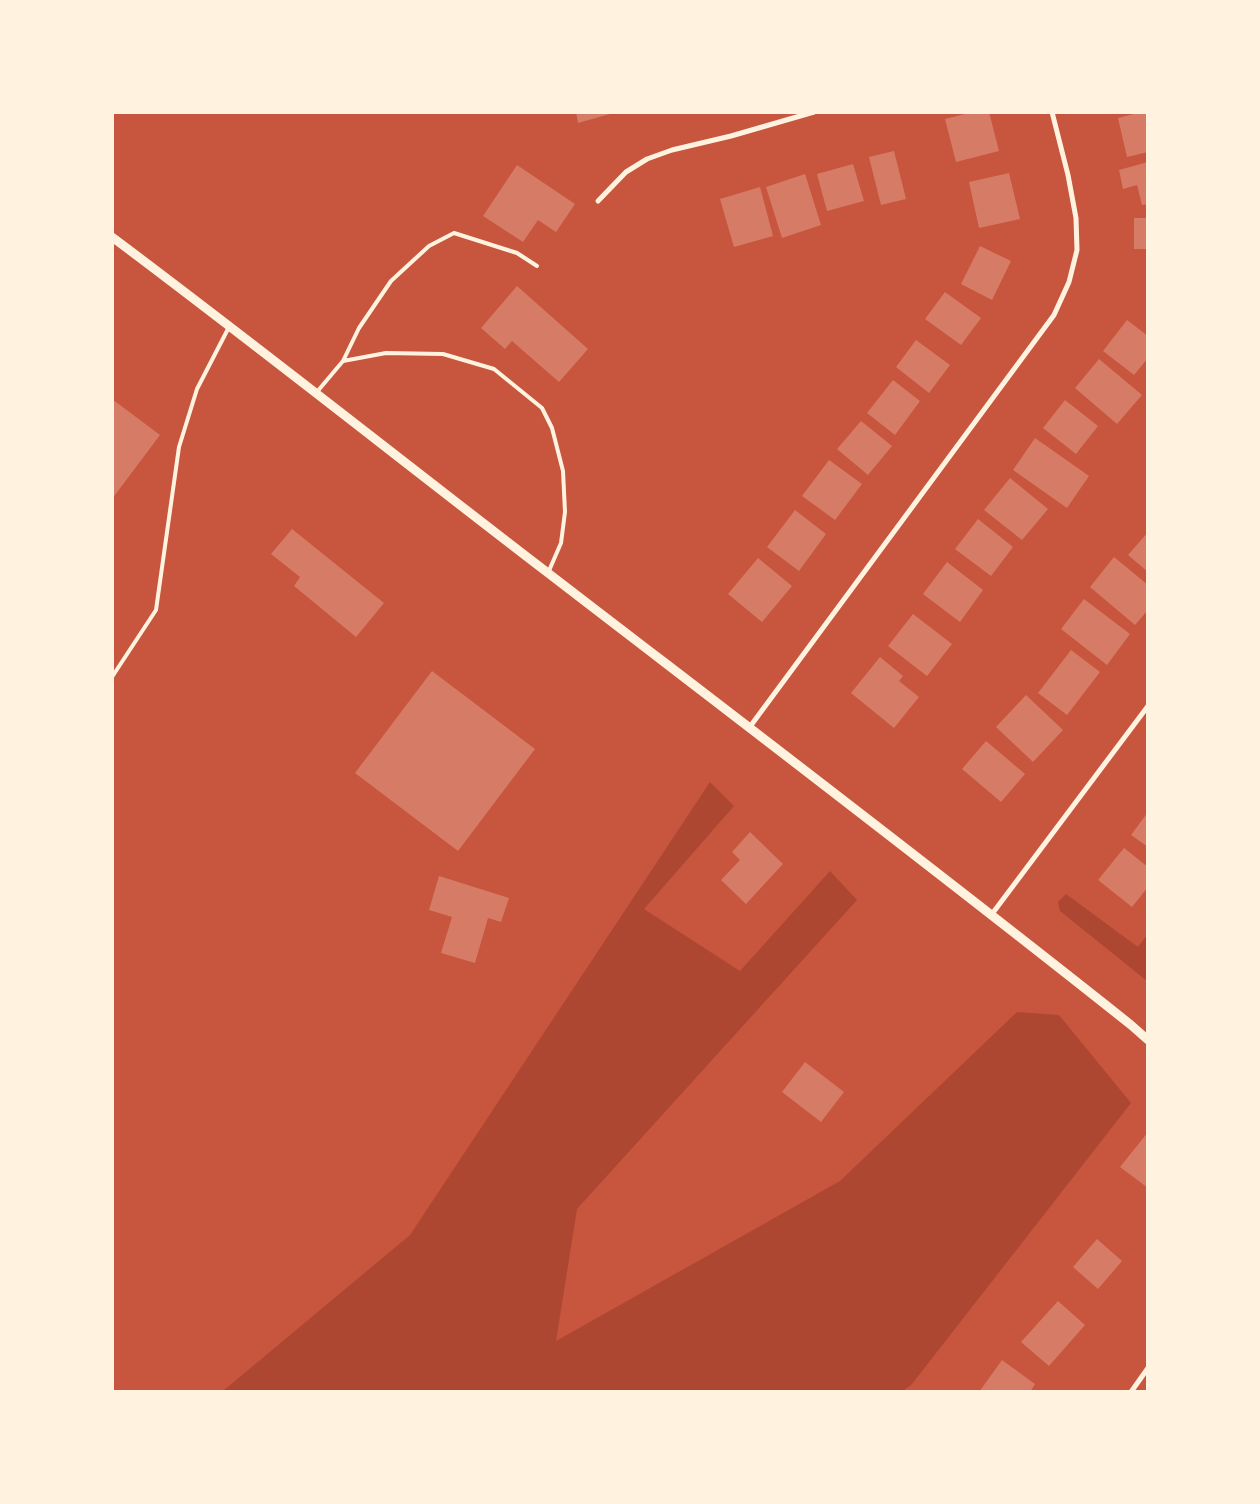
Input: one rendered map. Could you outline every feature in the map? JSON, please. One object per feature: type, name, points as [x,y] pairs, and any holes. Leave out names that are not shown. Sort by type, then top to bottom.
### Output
[{"type":"street","points":[[598,201],[626,172],[647,159],[672,150],[731,136],[814,112]]},
{"type":"street","points":[[749,728],[1054,315],[1069,282],[1077,250],[1076,218],[1068,175],[1052,112]]},
{"type":"street","points":[[112,237],[230,325],[548,573],[992,914],[1132,1025],[1148,1040]]},
{"type":"street","points":[[992,914],[1148,706]]},
{"type":"street","points":[[1131,1392],[1148,1368]]},
{"type":"lane","points":[[316,393],[343,361],[359,328],[391,282],[429,246],[454,233],[517,253],[537,266]]},
{"type":"lane","points":[[112,677],[156,610],[179,448],[197,389],[230,325]]},
{"type":"lane","points":[[343,361],[386,353],[443,354],[494,369],[542,408],[552,428],[563,471],[565,512],[561,543],[548,573]]},
{"type":"shaded area","points":[[710,782],[734,806],[644,909],[740,971],[830,871],[857,900],[577,1209],[556,1341],[840,1181],[1017,1012],[1059,1015],[1131,1103],[912,1384],[902,1392],[223,1391],[410,1235]]},
{"type":"shaded area","points":[[1066,894],[1138,947],[1147,935],[1147,981],[1060,911],[1058,902]]},
{"type":"building","points":[[576,112],[610,112],[610,114],[578,123]]},
{"type":"building","points":[[973,112],[989,112],[999,151],[956,162],[945,119]]},
{"type":"building","points":[[1148,112],[1148,152],[1127,157],[1118,118]]},
{"type":"building","points":[[894,151],[906,199],[881,205],[869,157]]},
{"type":"building","points":[[1148,162],[1148,204],[1142,205],[1137,185],[1123,189],[1119,170]]},
{"type":"building","points":[[853,164],[864,201],[827,211],[817,174]]},
{"type":"building","points":[[517,165],[575,204],[556,232],[538,220],[523,242],[483,216]]},
{"type":"building","points":[[1009,173],[1020,219],[979,228],[969,182]]},
{"type":"building","points":[[805,174],[821,225],[782,238],[766,187]]},
{"type":"building","points":[[760,187],[773,236],[734,247],[720,199]]},
{"type":"building","points":[[1134,218],[1148,218],[1148,249],[1134,249]]},
{"type":"building","points":[[980,246],[1011,261],[992,300],[961,284]]},
{"type":"building","points":[[517,286],[588,349],[559,382],[512,341],[505,349],[481,328]]},
{"type":"building","points":[[945,292],[981,318],[961,345],[925,319]]},
{"type":"building","points":[[1127,320],[1148,336],[1148,358],[1134,375],[1103,351]]},
{"type":"building","points":[[916,340],[950,365],[929,393],[896,367]]},
{"type":"building","points":[[1099,359],[1142,395],[1117,424],[1075,388]]},
{"type":"building","points":[[893,380],[920,401],[895,435],[867,413]]},
{"type":"building","points":[[112,399],[160,435],[112,499]]},
{"type":"building","points":[[1065,400],[1098,426],[1076,454],[1043,428]]},
{"type":"building","points":[[861,421],[892,446],[868,475],[837,449]]},
{"type":"building","points":[[1035,438],[1089,476],[1067,508],[1013,470]]},
{"type":"building","points":[[829,460],[862,484],[835,520],[802,496]]},
{"type":"building","points":[[1010,478],[1048,509],[1022,540],[984,510]]},
{"type":"building","points":[[795,510],[826,534],[799,571],[767,547]]},
{"type":"building","points":[[978,519],[1013,547],[991,576],[955,549]]},
{"type":"building","points":[[292,529],[384,603],[356,637],[294,586],[300,577],[271,554]]},
{"type":"building","points":[[1148,532],[1148,572],[1128,555]]},
{"type":"building","points":[[1114,557],[1148,585],[1148,610],[1135,625],[1090,587]]},
{"type":"building","points":[[758,558],[792,586],[762,622],[728,594]]},
{"type":"building","points":[[947,562],[983,590],[960,622],[923,594]]},
{"type":"building","points":[[1084,599],[1130,634],[1107,665],[1061,629]]},
{"type":"building","points":[[913,614],[952,644],[927,676],[888,646]]},
{"type":"building","points":[[1071,650],[1100,672],[1067,715],[1038,693]]},
{"type":"building","points":[[880,657],[903,676],[899,681],[919,697],[894,728],[851,693]]},
{"type":"building","points":[[432,671],[535,749],[458,851],[355,773]]},
{"type":"building","points":[[1026,695],[1063,730],[1033,762],[996,727]]},
{"type":"building","points":[[986,741],[1025,774],[1001,802],[962,769]]},
{"type":"building","points":[[1148,812],[1148,847],[1131,835]]},
{"type":"building","points":[[750,832],[783,864],[746,904],[721,880],[740,860],[732,852]]},
{"type":"building","points":[[1124,848],[1148,867],[1148,887],[1132,907],[1098,880]]},
{"type":"building","points":[[439,876],[509,898],[501,922],[488,918],[475,963],[441,953],[452,917],[429,910]]},
{"type":"building","points":[[805,1062],[844,1092],[821,1122],[782,1092]]},
{"type":"building","points":[[1148,1132],[1148,1188],[1120,1167]]},
{"type":"building","points":[[1097,1239],[1122,1261],[1098,1289],[1073,1267]]},
{"type":"building","points":[[1058,1301],[1085,1325],[1049,1366],[1021,1342]]},
{"type":"building","points":[[1002,1360],[1035,1384],[1030,1392],[979,1392]]}]
